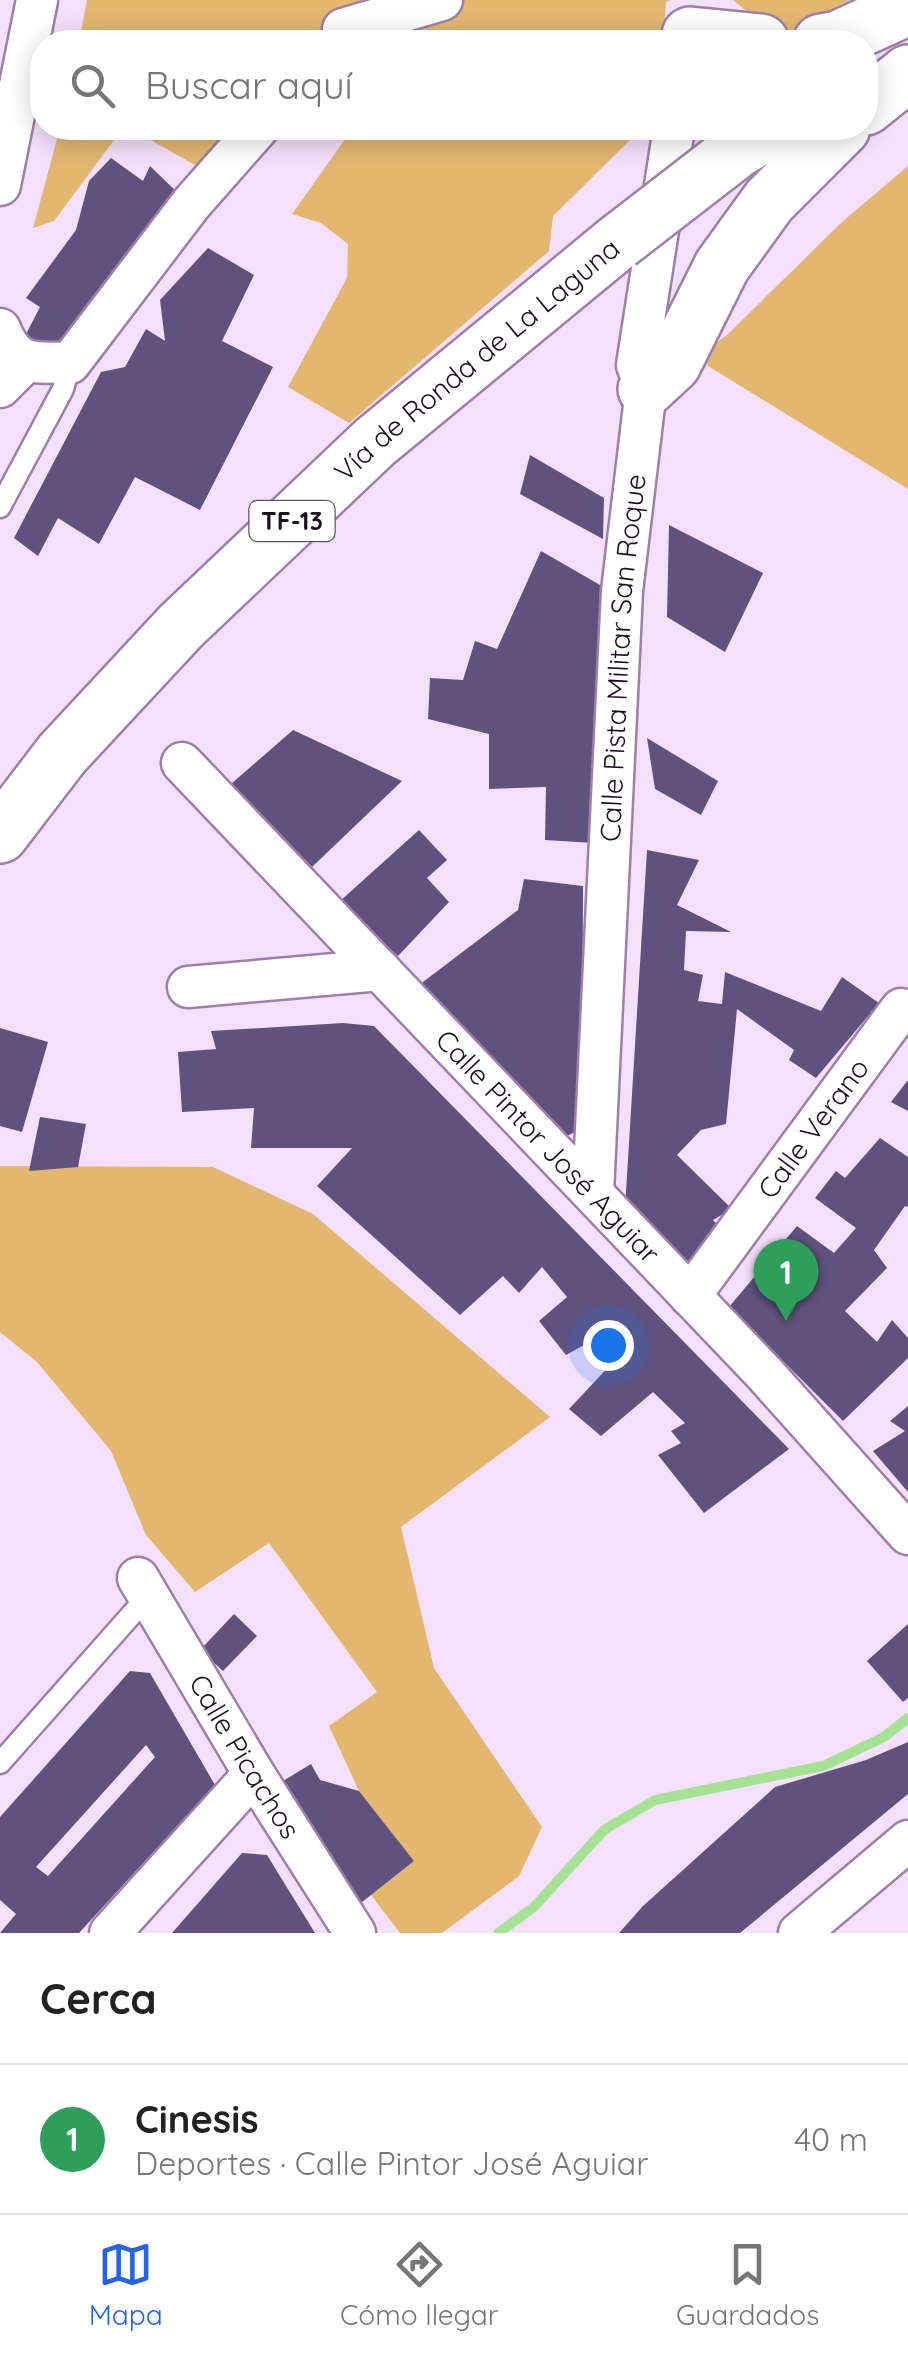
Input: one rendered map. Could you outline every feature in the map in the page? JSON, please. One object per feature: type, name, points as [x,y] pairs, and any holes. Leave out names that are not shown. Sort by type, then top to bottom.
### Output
[{"type":"main road","points":[[858,30],[908,7]]},
{"type":"main road","points":[[878,59],[908,39]]},
{"type":"main road","points":[[878,97],[908,73]]},
{"type":"main road","name":"Vía de Ronda de La Laguna","points":[[0,836],[62,754],[195,613],[375,442],[618,242],[754,140]]},
{"type":"main road","points":[[646,389],[672,364],[722,266],[769,201],[830,140]]},
{"type":"street","points":[[30,30],[36,0]]},
{"type":"street","points":[[344,30],[376,0]]},
{"type":"street","points":[[355,30],[442,0]]},
{"type":"street","points":[[0,185],[30,31]]},
{"type":"street","points":[[0,329],[9,350],[12,374],[70,364],[192,204],[248,140]]},
{"type":"street","name":"Calle Pista Militar San Roque","points":[[593,1192],[622,591],[646,389],[638,365],[672,140]]},
{"type":"street","name":"Calle Pintor José Aguiar","points":[[182,763],[690,1296],[870,1504],[908,1534]]},
{"type":"street","points":[[188,987],[380,970]]},
{"type":"street","name":"Calle Verano","points":[[690,1296],[901,1009]]},
{"type":"street","name":"Calle Picachos","points":[[143,1587],[354,1933]]},
{"type":"street","points":[[110,1933],[254,1774]]},
{"type":"street","points":[[799,1933],[908,1841]]},
{"type":"lane","points":[[0,507],[63,389],[70,364]]},
{"type":"lane","points":[[0,1763],[143,1587]]},
{"type":"shaded area","points":[[87,0],[672,0],[666,2],[664,30],[81,30]]},
{"type":"shaded area","points":[[733,0],[850,0],[792,30],[784,30]]},
{"type":"shaded area","points":[[57,140],[114,140],[54,221],[33,228]]},
{"type":"shaded area","points":[[150,140],[218,140],[197,166]]},
{"type":"shaded area","points":[[344,140],[630,140],[553,216],[549,251],[349,423],[288,387],[347,278],[348,244],[321,223],[292,214]]},
{"type":"shaded area","points":[[908,166],[908,489],[708,366],[703,352],[727,335],[842,222]]},
{"type":"shaded area","points":[[0,1166],[213,1167],[313,1214],[550,1417],[401,1527],[434,1668],[542,1827],[519,1876],[442,1933],[400,1933],[371,1895],[414,1861],[359,1791],[329,1726],[377,1692],[269,1543],[195,1592],[146,1535],[111,1451],[37,1362],[0,1332]]},
{"type":"building","points":[[111,158],[143,181],[150,166],[184,199],[62,353],[23,340],[40,307],[26,298],[76,230],[89,181]]},
{"type":"building","points":[[208,248],[254,275],[222,341],[273,367],[200,510],[135,477],[99,544],[58,518],[38,556],[14,538],[101,372],[125,367],[146,329],[165,341],[160,300]]},
{"type":"building","points":[[530,455],[604,498],[603,539],[520,494]]},
{"type":"building","points":[[669,525],[763,573],[725,652],[667,617]]},
{"type":"building","points":[[541,551],[600,585],[593,843],[545,840],[546,787],[489,789],[489,734],[428,719],[430,678],[463,680],[475,641],[497,649]]},
{"type":"building","points":[[293,730],[402,781],[312,867],[231,784]]},
{"type":"building","points":[[647,738],[718,781],[701,815],[655,789]]},
{"type":"building","points":[[419,830],[447,860],[427,878],[449,902],[398,956],[339,902]]},
{"type":"building","points":[[647,850],[699,860],[677,905],[731,932],[686,931],[684,970],[703,975],[698,1001],[722,1004],[725,972],[821,1011],[842,977],[879,1003],[816,1078],[789,1060],[794,1050],[737,1009],[726,1124],[701,1130],[677,1155],[732,1209],[713,1220],[723,1230],[684,1272],[625,1208]]},
{"type":"building","points":[[524,879],[583,886],[582,1128],[560,1140],[419,985],[518,910]]},
{"type":"building","points":[[343,1023],[374,1026],[789,1449],[704,1513],[658,1455],[681,1443],[671,1431],[685,1423],[653,1392],[601,1436],[569,1409],[614,1361],[593,1340],[566,1355],[539,1321],[567,1297],[542,1267],[519,1293],[503,1276],[460,1315],[317,1186],[352,1148],[251,1148],[254,1108],[182,1112],[178,1052],[216,1049],[211,1031]]},
{"type":"building","points":[[0,1028],[48,1042],[22,1132],[0,1126]]},
{"type":"building","points":[[908,1080],[908,1111],[891,1102]]},
{"type":"building","points":[[40,1117],[86,1124],[78,1167],[29,1171]]},
{"type":"building","points":[[880,1138],[908,1157],[908,1207],[874,1250],[887,1268],[845,1311],[877,1342],[892,1320],[908,1338],[908,1358],[843,1421],[729,1307],[797,1226],[834,1253],[856,1228],[815,1198],[836,1171],[845,1178]]},
{"type":"building","points":[[908,1406],[908,1492],[873,1451],[905,1431],[890,1421]]},
{"type":"building","points":[[234,1614],[257,1636],[223,1671],[200,1650]]},
{"type":"building","points":[[908,1624],[908,1698],[903,1702],[867,1661]]},
{"type":"building","points":[[130,1671],[150,1673],[215,1785],[79,1933],[0,1933],[16,1914],[0,1900],[0,1817]],"holes":[[[146,1745],[155,1757],[48,1876],[36,1867]]]},
{"type":"building","points":[[908,1742],[908,1794],[740,1933],[619,1933],[643,1906],[775,1787],[866,1760]]},
{"type":"building","points":[[311,1764],[320,1780],[359,1791],[414,1861],[352,1910],[283,1781]]},
{"type":"building","points":[[242,1853],[267,1855],[315,1933],[172,1933]]},
{"type":"waterway","points":[[498,1933],[534,1907],[604,1830],[655,1800],[823,1766],[884,1737],[908,1718]]},
{"type":"place","name":"Cinesis","points":[[786,1321]]}]
